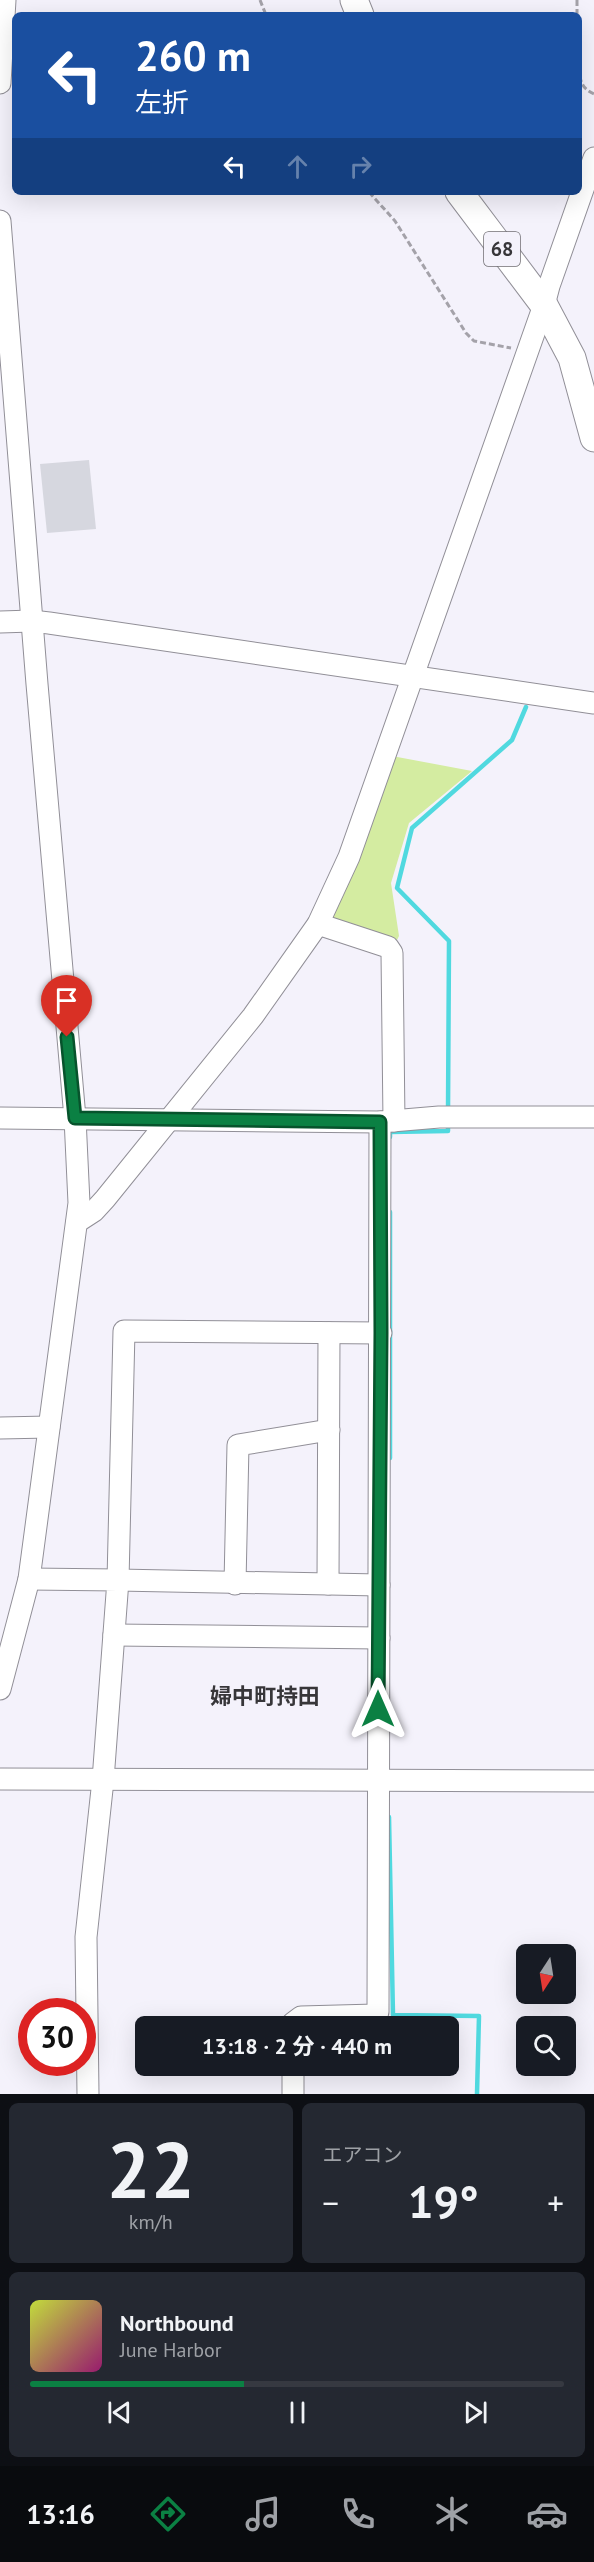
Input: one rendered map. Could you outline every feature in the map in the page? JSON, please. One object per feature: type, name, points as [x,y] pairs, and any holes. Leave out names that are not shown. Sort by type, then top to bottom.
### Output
[{"type":"main road","name":"68","points":[[461,195],[544,305],[572,358],[594,438]]},
{"type":"street","points":[[0,83],[6,0]]},
{"type":"street","points":[[582,192],[594,158]]},
{"type":"street","points":[[77,1222],[100,1205],[169,1121],[253,1016],[318,924],[349,857],[581,195]]},
{"type":"street","points":[[0,220],[75,1118],[79,1203],[28,1579],[0,1689]]},
{"type":"street","points":[[0,622],[32,621],[594,703]]},
{"type":"street","points":[[318,924],[387,948],[392,953],[381,1333],[377,1780],[378,2012],[375,2015],[338,2016]]},
{"type":"street","points":[[0,1118],[387,1121],[439,1117],[594,1117]]},
{"type":"street","points":[[88,2094],[86,1937],[103,1780],[118,1580],[124,1331],[381,1333]]},
{"type":"street","points":[[328,1584],[329,1333]]},
{"type":"street","points":[[0,1428],[49,1427]]},
{"type":"street","points":[[236,1584],[238,1445],[328,1430]]},
{"type":"street","points":[[28,1579],[379,1585]]},
{"type":"street","points":[[114,1635],[379,1638]]},
{"type":"street","points":[[0,1779],[594,1781]]},
{"type":"street","points":[[292,2094],[293,2076]]},
{"type":"path","points":[[372,195],[395,221],[466,333],[474,341],[528,350]]},
{"type":"green space","points":[[392,756],[472,771],[409,823],[391,883],[399,936],[396,942],[336,926],[331,916]]},
{"type":"building","points":[[89,460],[96,529],[47,533],[40,464]]},
{"type":"waterway","points":[[448,1113],[449,941],[397,888],[412,828],[512,740],[526,707]]},
{"type":"waterway","points":[[390,1137],[390,1132],[448,1131],[448,1124]]},
{"type":"waterway","points":[[390,1212],[390,1458]]},
{"type":"waterway","points":[[389,1817],[393,2015],[479,2016],[477,2094]]},
{"type":"district","name":"婦中町持田","points":[[265,1696]]},
{"type":"route","points":[[67,1037],[75,1118],[380,1122],[378,1709]]}]
